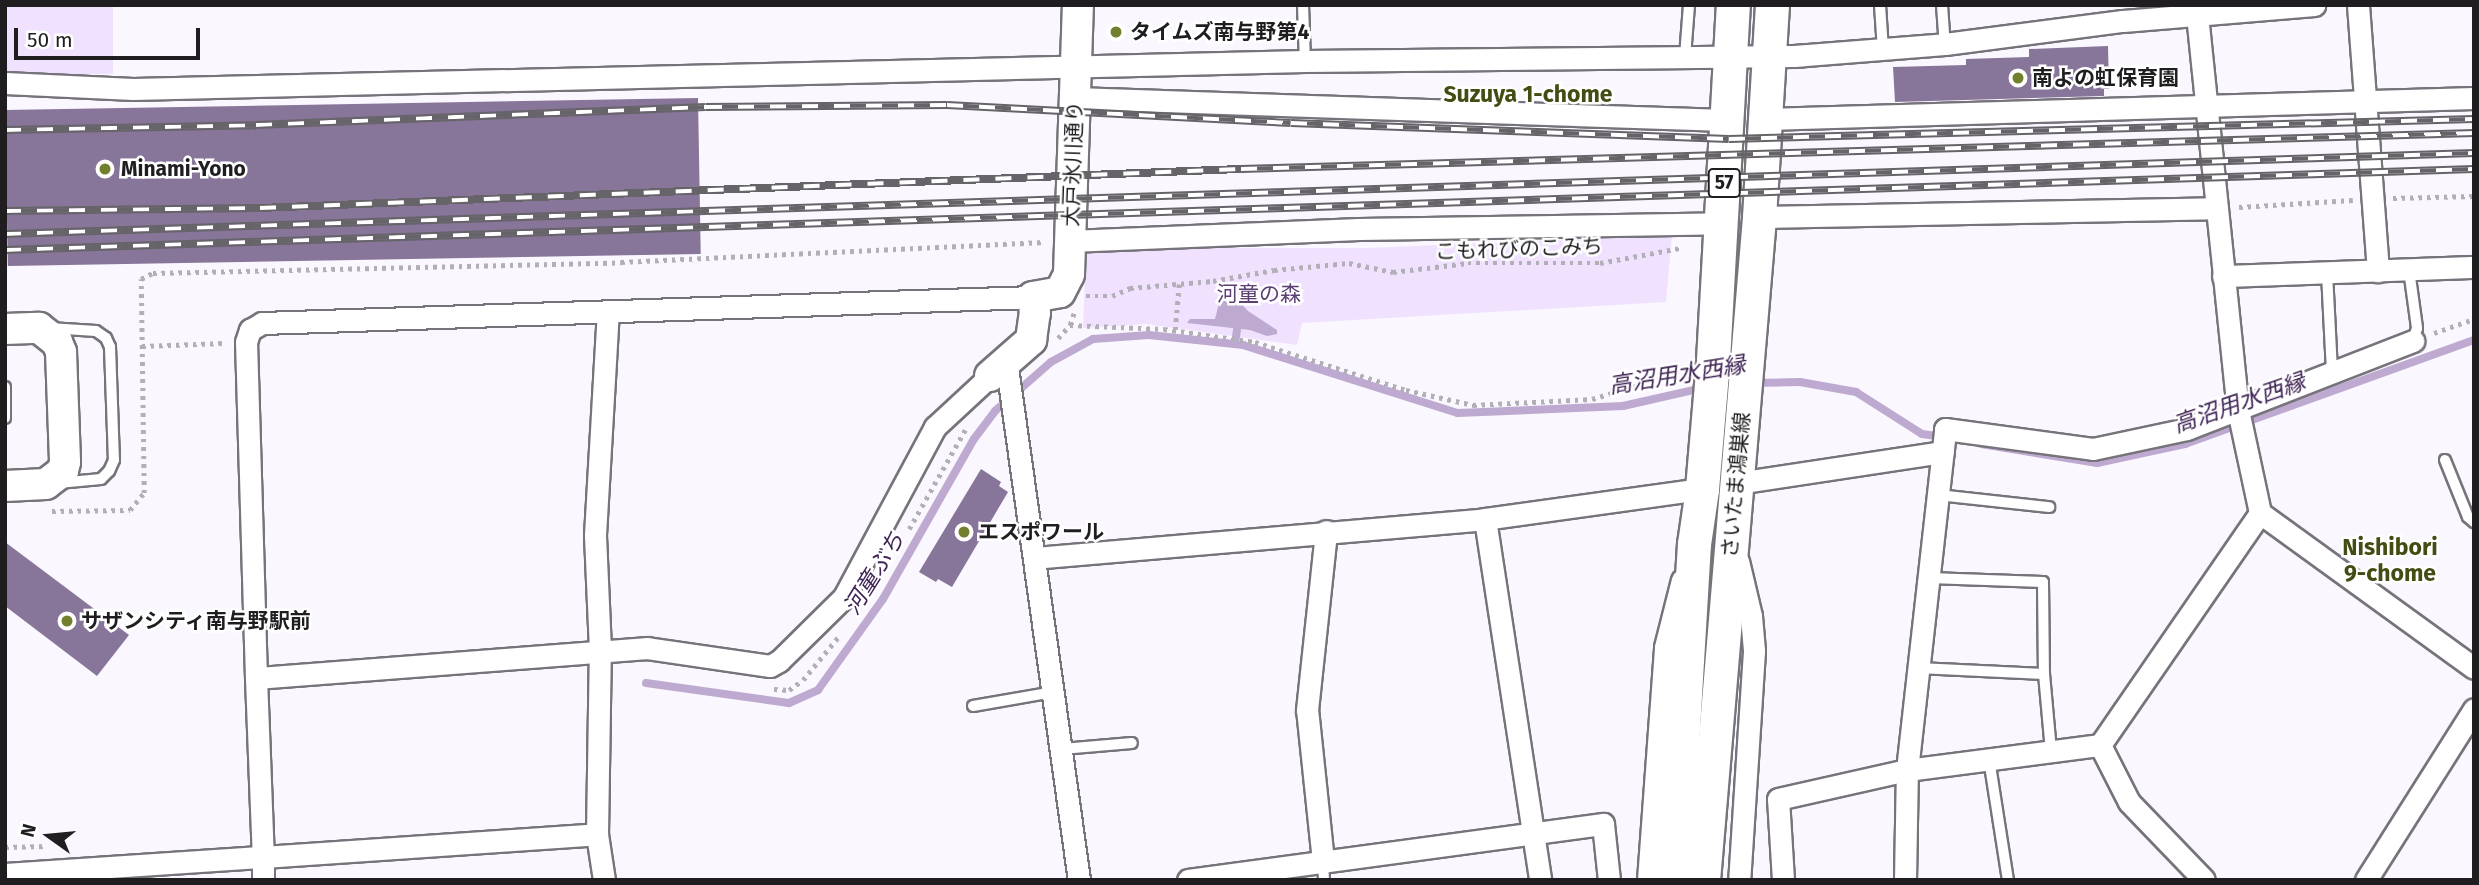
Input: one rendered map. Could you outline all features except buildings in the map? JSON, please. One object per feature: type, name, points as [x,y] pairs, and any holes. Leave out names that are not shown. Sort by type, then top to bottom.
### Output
[{"type":"main road","name":"さいたま鴻巣線","points":[[1674,880],[1694,544],[1710,403],[1699,366],[1723,223],[1733,5]]},
{"type":"main road","name":"さいたま鴻巣線","points":[[1703,880],[1759,218],[1772,5]]},
{"type":"street","name":"大戸氷川通り","points":[[1064,286],[1069,274],[1078,5]]},
{"type":"street","points":[[2358,5],[2378,271]]},
{"type":"street","points":[[1076,83],[1306,61],[1731,57],[1883,50],[1945,44],[2123,13],[2305,6]]},
{"type":"street","points":[[2197,10],[2238,410],[2260,513],[2474,668]]},
{"type":"street","points":[[5,83],[133,89],[1076,83],[1726,120]]},
{"type":"street","points":[[1766,119],[2474,98]]},
{"type":"street","points":[[1759,218],[2217,208]]},
{"type":"street","points":[[1070,241],[1359,229],[1723,223]]},
{"type":"street","points":[[2223,276],[2474,267]]},
{"type":"street","points":[[263,880],[246,342],[250,330],[262,323],[1032,297],[1054,295],[1064,286]]},
{"type":"street","points":[[256,678],[647,648],[769,666],[779,661],[844,597],[934,427],[1003,373],[1033,335],[1032,297]]},
{"type":"street","points":[[604,880],[597,834],[600,650],[595,535],[608,312]]},
{"type":"street","points":[[5,329],[39,328],[57,342],[61,352],[65,462],[63,471],[46,484],[5,486]]},
{"type":"street","points":[[1737,483],[1944,443],[2093,449],[2187,429],[2413,341]]},
{"type":"street","points":[[1003,373],[1015,408],[1079,880]]},
{"type":"street","points":[[1905,880],[1907,770],[1944,443]]},
{"type":"street","points":[[1034,558],[1485,519],[1702,489]]},
{"type":"street","points":[[1783,880],[1778,799],[1907,770],[2100,745],[2260,513]]},
{"type":"street","points":[[1485,519],[1540,880]]},
{"type":"street","points":[[1324,870],[1307,710],[1326,531]]},
{"type":"street","points":[[1732,535],[1751,616],[1754,651],[1739,880]]},
{"type":"street","points":[[1648,880],[1665,648],[1671,614],[1694,544]]},
{"type":"street","points":[[2365,880],[2474,709]]},
{"type":"street","points":[[2100,745],[2129,802],[2204,880]]},
{"type":"street","points":[[1188,880],[1324,870],[1532,832],[1603,824],[1609,880]]},
{"type":"street","points":[[5,874],[597,834]]},
{"type":"lane","points":[[1303,5],[1306,61]]},
{"type":"lane","points":[[1685,57],[1689,5]]},
{"type":"lane","points":[[1880,5],[1883,50]]},
{"type":"lane","points":[[1942,5],[1945,44]]},
{"type":"lane","points":[[2409,270],[2417,328],[2413,341]]},
{"type":"lane","points":[[2327,273],[2332,373]]},
{"type":"lane","points":[[39,328],[96,331],[106,338],[110,347],[114,460],[109,471],[92,482],[46,484]]},
{"type":"lane","points":[[5,387],[5,418]]},
{"type":"lane","points":[[2445,460],[2468,517],[2474,522]]},
{"type":"lane","points":[[1938,495],[2049,507]]},
{"type":"lane","points":[[1929,578],[2043,582],[2044,674],[2051,751]]},
{"type":"lane","points":[[1918,667],[2044,674]]},
{"type":"lane","points":[[973,706],[1053,692]]},
{"type":"lane","points":[[1062,749],[1132,743]]},
{"type":"lane","points":[[1989,759],[2008,880]]},
{"type":"path","points":[[2217,208],[2474,196]]},
{"type":"path","points":[[141,279],[153,273],[621,261],[1070,241]]},
{"type":"path","name":"こもれびのこみち","points":[[1064,286],[1078,295],[1112,296],[1130,288],[1349,263],[1393,272],[1468,263],[1600,263],[1662,253],[1691,245]]},
{"type":"path","points":[[1175,330],[1179,284]]},
{"type":"path","points":[[2413,341],[2474,319]]},
{"type":"path","points":[[1070,325],[1175,330],[1236,339],[1314,359],[1406,390],[1473,405],[1592,399],[1640,387],[1663,376],[1699,366]]},
{"type":"path","points":[[142,346],[246,342]]},
{"type":"path","points":[[5,847],[46,846]]},
{"type":"green space","points":[[5,5],[113,5],[113,74],[5,74]]},
{"type":"green space","name":"河童の森","points":[[1672,235],[1666,302],[1302,323],[1297,345],[1146,324],[1083,328],[1086,248],[1367,248]]},
{"type":"shaded area","points":[[1225,295],[1236,298],[1248,311],[1277,330],[1277,334],[1267,336],[1250,330],[1187,323],[1190,319],[1215,319],[1220,299]]},
{"type":"waterway","points":[[1235,344],[1237,330]]},
{"type":"waterway","name":"高沼用水西縁","points":[[646,683],[789,703],[818,690],[883,599],[974,439],[995,411],[1051,362],[1093,339],[1149,335],[1243,345],[1458,413],[1623,406],[1702,388]]},
{"type":"waterway","name":"高沼用水西縁","points":[[1981,444],[2097,463],[2185,444],[2474,340]]},
{"type":"waterway","name":"高沼用水西縁","points":[[1753,383],[1800,382],[1856,392],[1922,434],[1944,437]]},
{"type":"railway","points":[[5,130],[256,125],[706,107],[947,105],[1291,123],[1729,139],[2474,119]]},
{"type":"railway","points":[[5,211],[260,208],[1241,169],[2474,133]]},
{"type":"railway","points":[[5,234],[2474,153]]},
{"type":"railway","points":[[5,250],[2474,169]]},
{"type":"place","name":"タイムズ南与野第4","points":[[1116,32]]},
{"type":"place","name":"南よの虹保育園","points":[[2018,78]]},
{"type":"place","name":"Minami-Yono","points":[[105,169]]},
{"type":"place","name":"エスポワール","points":[[964,532]]},
{"type":"place","name":"サザンシティ南与野駅前","points":[[67,621]]},
{"type":"district","name":"Suzuya 1-chome","points":[[1528,94]]},
{"type":"district","name":"Nishibori 9-chome","points":[[2390,560]]},
{"type":"water label","name":"河童ぶち","points":[[874,573]]}]
